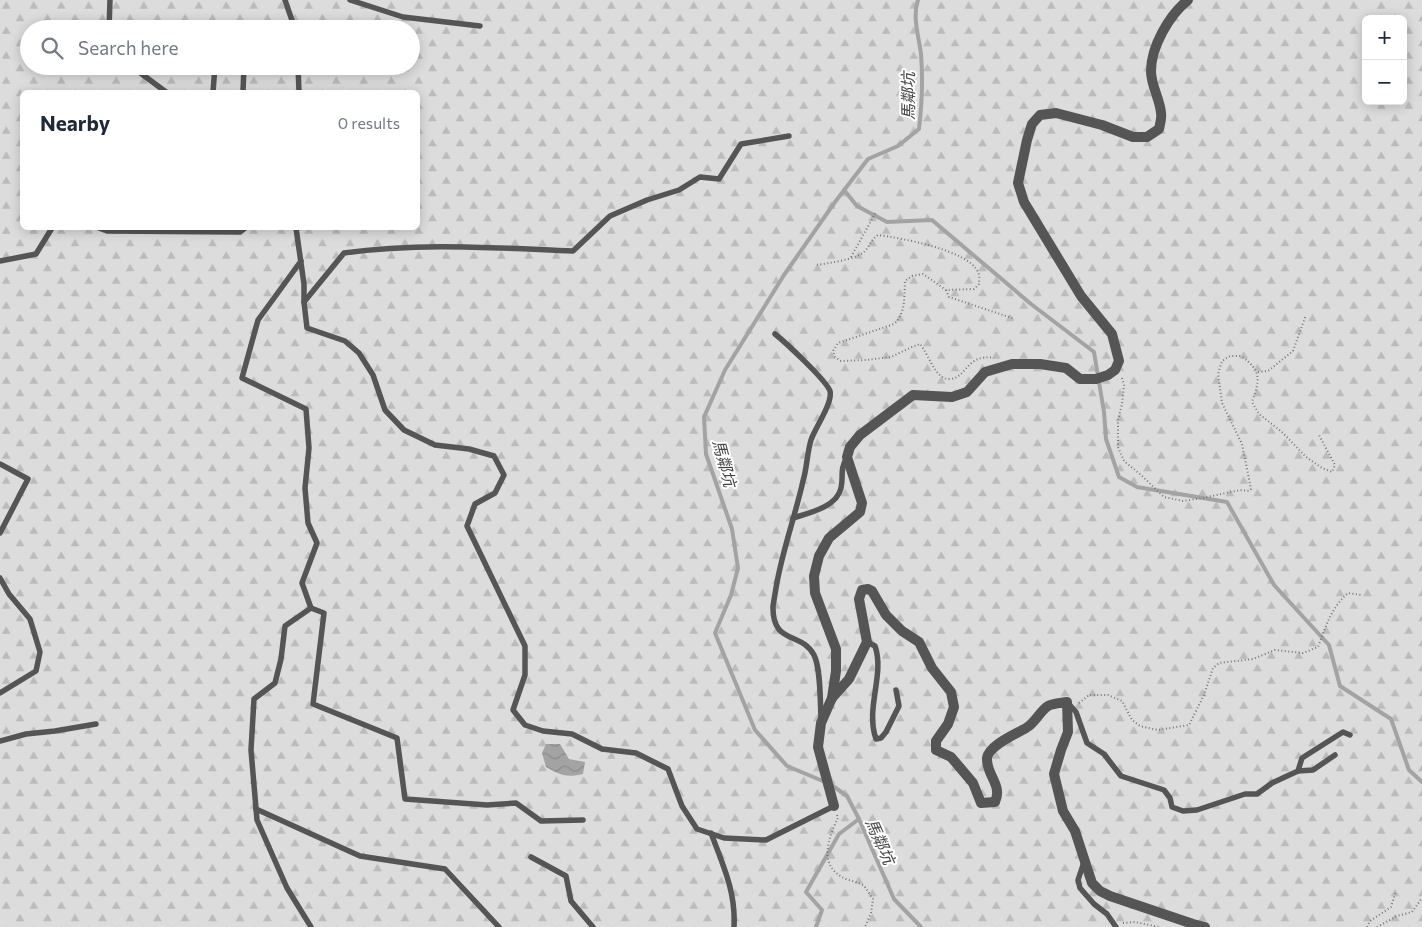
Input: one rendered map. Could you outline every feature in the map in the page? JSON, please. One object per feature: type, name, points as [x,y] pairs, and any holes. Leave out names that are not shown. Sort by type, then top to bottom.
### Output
[{"type":"street","points":[[834,806],[818,747],[821,723],[832,698],[836,671],[836,649],[814,593],[814,576],[819,556],[829,538],[860,512],[862,503],[847,458],[850,447],[860,435],[913,395],[952,398],[966,392],[985,372],[1012,364],[1040,364],[1066,368],[1080,379],[1096,379],[1108,375],[1115,370],[1119,361],[1112,334],[1081,296],[1024,202],[1018,183],[1032,124],[1040,114],[1056,113],[1102,125],[1133,137],[1147,137],[1159,129],[1161,114],[1151,71],[1154,54],[1160,37],[1178,8],[1188,0]]},
{"type":"street","points":[[832,698],[849,680],[867,642],[859,600],[862,590],[868,589],[872,591],[886,615],[902,631],[919,642],[932,668],[951,692],[954,707],[948,724],[936,740],[936,750],[951,757],[972,783],[981,803],[995,802],[998,796],[998,789],[987,767],[988,755],[993,747],[1030,726],[1049,706],[1068,702],[1068,732],[1060,750],[1054,774],[1063,811],[1075,831],[1092,883],[1100,891],[1205,927]]},
{"type":"lane","points":[[109,20],[110,0]]},
{"type":"lane","points":[[285,0],[292,20]]},
{"type":"lane","points":[[350,0],[403,17],[480,26]]},
{"type":"lane","points":[[142,75],[163,90]]},
{"type":"lane","points":[[213,90],[214,75]]},
{"type":"lane","points":[[243,90],[244,75]]},
{"type":"lane","points":[[298,75],[299,90]]},
{"type":"lane","points":[[304,302],[344,253],[369,249],[452,246],[573,251],[610,216],[648,200],[679,190],[700,177],[719,179],[741,144],[789,136]]},
{"type":"lane","points":[[0,261],[36,254],[51,230]]},
{"type":"lane","points":[[104,230],[240,232],[243,230]]},
{"type":"lane","points":[[296,230],[304,284],[307,328],[345,341],[359,353],[373,375],[385,410],[404,430],[435,445],[469,449],[494,456],[504,475],[495,493],[475,504],[466,526],[525,646],[525,675],[513,710],[525,725],[543,731],[572,734],[602,749],[636,752],[668,769],[682,806],[697,829],[724,838],[766,840],[834,806]]},
{"type":"lane","points":[[301,261],[258,320],[242,378],[306,409],[309,448],[305,488],[308,523],[317,543],[302,583],[311,608],[324,613],[313,704],[397,738],[404,799],[488,805],[516,803],[541,822],[583,820]]},
{"type":"lane","points":[[774,334],[824,382],[830,392],[830,400],[811,440],[804,480],[780,564],[773,607],[775,622],[781,633],[806,645],[814,655],[818,670],[821,723]]},
{"type":"lane","points":[[793,518],[819,509],[837,498],[841,487],[842,466],[847,458]]},
{"type":"lane","points":[[0,464],[28,480],[0,533]]},
{"type":"lane","points":[[0,578],[9,594],[30,619],[40,652],[36,671],[0,692]]},
{"type":"lane","points":[[311,608],[285,626],[281,659],[275,684],[254,699],[251,750],[258,820],[287,888],[311,927]]},
{"type":"lane","points":[[867,642],[875,646],[878,657],[872,710],[873,732],[876,739],[881,738],[886,732],[898,706],[896,690]]},
{"type":"lane","points":[[1068,702],[1076,712],[1087,743],[1104,754],[1121,776],[1164,790],[1170,798],[1172,807],[1183,811],[1197,810],[1245,794],[1257,794],[1272,783],[1298,772],[1313,770],[1335,754]]},
{"type":"lane","points":[[0,741],[26,734],[96,724]]},
{"type":"lane","points":[[1298,772],[1302,758],[1343,732],[1350,735]]},
{"type":"lane","points":[[256,809],[360,856],[445,869],[499,927]]},
{"type":"lane","points":[[711,833],[732,893],[735,917],[734,927]]},
{"type":"lane","points":[[531,857],[566,876],[571,901],[594,926]]},
{"type":"lane","points":[[1084,862],[1078,880],[1080,888],[1094,904],[1107,914],[1114,925]]},
{"type":"path","points":[[851,257],[876,212]]},
{"type":"path","points":[[817,265],[864,252],[871,240],[878,234],[894,237],[954,254],[970,263],[979,273],[979,284],[974,289],[946,290]]},
{"type":"path","points":[[1012,364],[987,356],[974,360],[959,376],[952,379],[943,378],[937,373],[926,351],[920,344],[891,357],[866,360],[841,361],[835,357],[833,351],[838,343],[894,324],[904,309],[905,281],[912,276],[923,274],[946,290],[949,297],[1015,319]]},
{"type":"path","points":[[1258,372],[1268,371],[1294,352],[1306,315]]},
{"type":"path","points":[[1119,361],[1124,385],[1118,420],[1118,448],[1124,461],[1164,497],[1183,501],[1240,490],[1249,491],[1251,489],[1242,444],[1222,403],[1218,374],[1222,361],[1230,356],[1241,356],[1250,362],[1258,372],[1259,383],[1252,402],[1259,414],[1282,432],[1306,457],[1322,468],[1332,472],[1335,465],[1319,435]]},
{"type":"path","points":[[1076,712],[1079,702],[1089,695],[1108,695],[1122,701],[1132,720],[1140,726],[1158,730],[1189,725],[1204,694],[1212,668],[1219,663],[1253,659],[1275,650],[1303,653],[1318,647],[1329,618],[1339,601],[1348,593],[1361,594]]},
{"type":"path","points":[[834,806],[838,818],[830,834],[828,864],[840,876],[864,886],[873,899],[871,913],[865,927]]},
{"type":"path","points":[[1367,927],[1370,921],[1391,907],[1396,891]]},
{"type":"path","points":[[1377,927],[1397,916],[1412,912],[1422,898]]},
{"type":"path","points":[[1114,925],[1135,922],[1159,927]]},
{"type":"green space","points":[[0,0],[1422,0],[1422,927],[0,927]]},
{"type":"water","points":[[546,744],[560,744],[569,759],[585,762],[583,774],[564,775],[546,767],[542,753]]},
{"type":"waterway","name":"馬鄰坑","points":[[918,0],[916,20],[921,54],[922,82],[919,129],[898,146],[868,159],[835,202],[784,275],[725,370],[704,417],[706,454],[732,529],[738,568],[731,595],[715,633],[755,730],[787,766],[830,784],[847,796],[894,899],[921,927]]},
{"type":"waterway","points":[[844,190],[857,206],[887,222],[932,220],[1031,304],[1094,352],[1104,412],[1106,439],[1119,477],[1137,487],[1227,502],[1274,585],[1329,645],[1340,686],[1391,719],[1409,770],[1422,782]]},
{"type":"waterway","points":[[816,927],[822,910],[806,892],[839,834],[859,819]]}]
